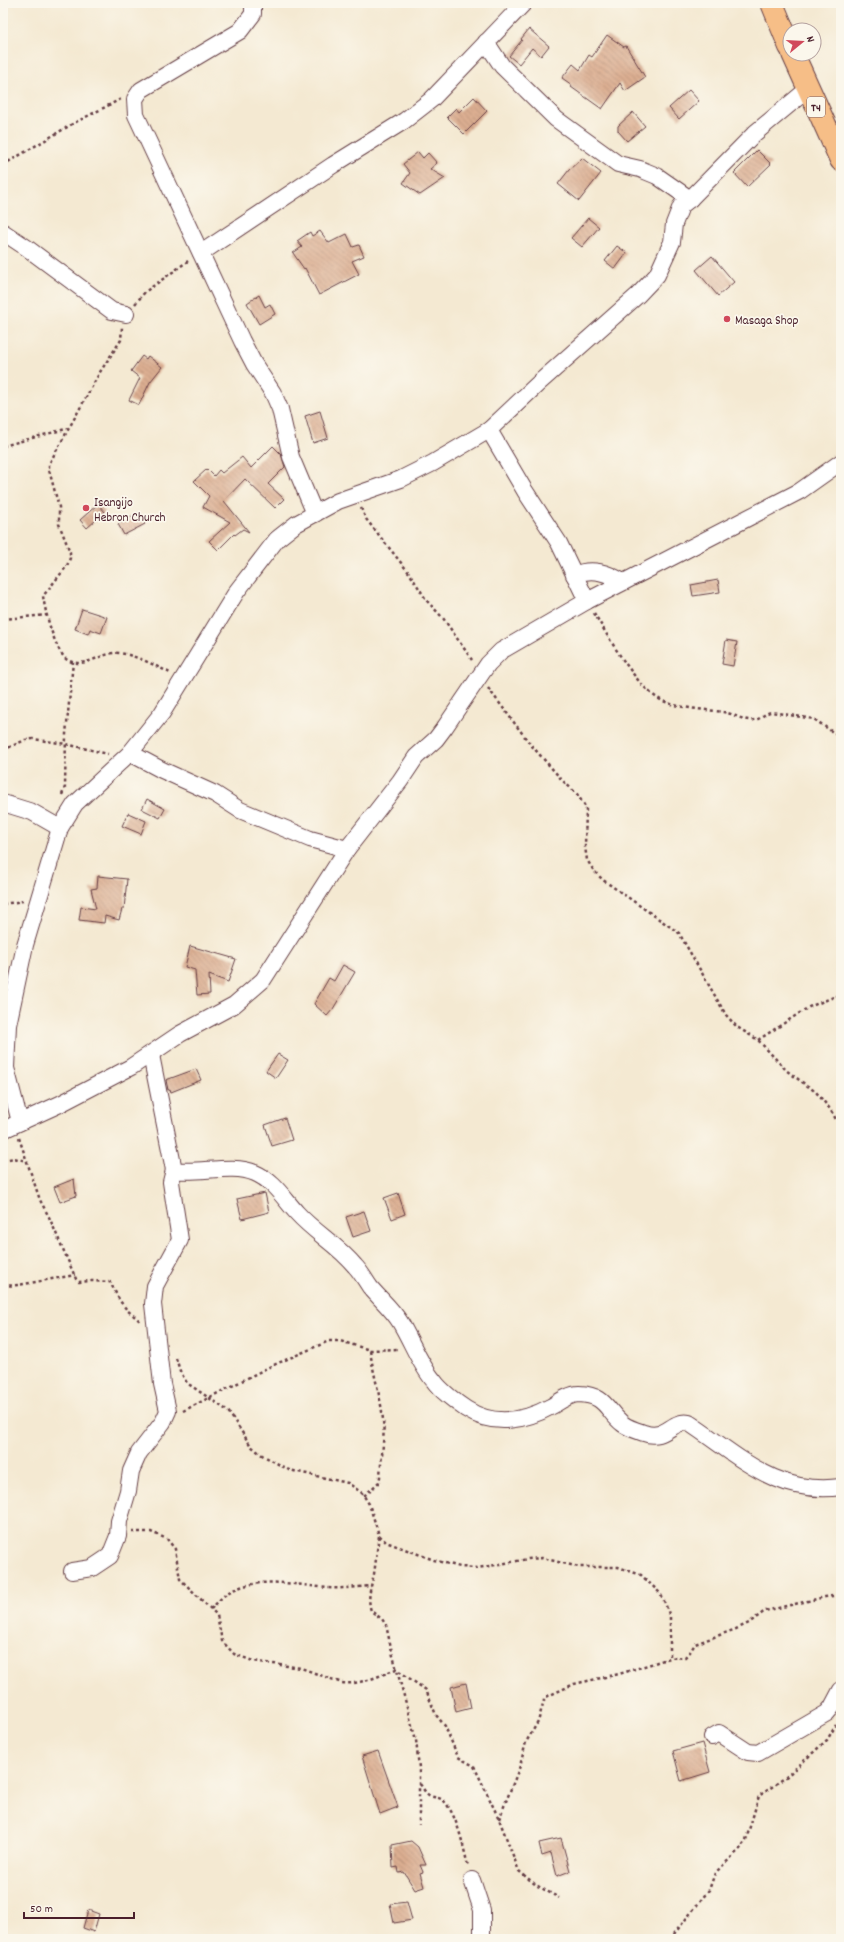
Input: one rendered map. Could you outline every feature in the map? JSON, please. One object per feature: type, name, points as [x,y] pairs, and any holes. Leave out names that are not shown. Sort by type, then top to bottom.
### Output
[{"type":"highway","points":[[772,3],[782,27]]},
{"type":"highway","name":"T4","points":[[796,62],[841,160]]},
{"type":"street","points":[[253,3],[253,14],[240,31],[141,90],[135,99],[136,115],[242,341],[254,364],[273,393],[280,408],[291,457],[315,514]]},
{"type":"street","points":[[201,253],[333,165],[404,121],[431,100],[524,3]]},
{"type":"street","points":[[486,42],[502,66],[556,119],[618,164],[646,171],[690,199]]},
{"type":"street","points":[[808,89],[755,133],[690,199],[681,206],[674,224],[672,242],[657,275],[638,295],[541,381],[489,430],[433,463],[401,479],[338,500],[296,524],[277,539],[237,591],[162,713],[127,756],[75,804],[60,828],[26,945],[8,1025],[6,1068],[13,1125],[92,1088],[151,1055],[180,1034],[234,1005],[262,980],[347,849],[400,781],[416,757],[436,739],[446,727],[488,664],[501,651],[586,601],[800,491],[841,462]]},
{"type":"street","points":[[3,232],[112,310],[126,314]]},
{"type":"street","points":[[489,430],[524,491],[559,543],[586,601]]},
{"type":"street","points":[[574,575],[582,571],[602,572],[623,582]]},
{"type":"street","points":[[127,756],[215,794],[240,810],[310,839],[347,849]]},
{"type":"street","points":[[3,803],[32,812],[60,828]]},
{"type":"street","points":[[72,1571],[92,1568],[102,1563],[110,1556],[118,1536],[131,1471],[139,1453],[163,1422],[168,1411],[162,1384],[153,1304],[155,1286],[180,1240],[171,1182],[174,1170],[151,1055]]},
{"type":"street","points":[[174,1170],[199,1172],[240,1170],[254,1172],[262,1176],[279,1190],[296,1213],[320,1235],[342,1252],[399,1320],[434,1382],[466,1409],[487,1418],[506,1421],[538,1413],[566,1398],[578,1394],[595,1397],[606,1403],[623,1424],[644,1434],[655,1436],[664,1433],[684,1422],[744,1462],[773,1479],[801,1487],[841,1487]]},
{"type":"street","points":[[712,1737],[719,1733],[748,1752],[758,1753],[827,1713],[839,1695]]},
{"type":"street","points":[[472,1880],[482,1910],[482,1939]]},
{"type":"path","points":[[3,165],[74,123],[141,90]]},
{"type":"path","points":[[183,680],[151,664],[121,654],[112,653],[82,663],[66,660],[61,653],[47,615],[43,596],[60,575],[70,558],[70,552],[59,524],[59,507],[49,470],[54,456],[100,372],[121,340],[121,327],[126,314],[145,292],[201,253]]},
{"type":"path","points":[[3,446],[69,428]]},
{"type":"path","points":[[355,495],[366,520],[410,574],[427,601],[454,633],[471,658],[479,677],[531,745],[563,781],[577,794],[586,808],[585,847],[587,860],[594,872],[603,880],[679,933],[726,1015],[737,1027],[758,1040],[787,1071],[816,1092],[830,1110],[841,1128]]},
{"type":"path","points":[[586,601],[626,665],[649,691],[662,701],[690,708],[727,712],[747,720],[755,720],[767,712],[805,717],[814,719],[841,738]]},
{"type":"path","points":[[3,619],[47,615]]},
{"type":"path","points":[[61,798],[65,786],[64,758],[73,662]]},
{"type":"path","points":[[3,750],[25,740],[32,739],[127,756]]},
{"type":"path","points":[[758,1040],[809,1006],[841,994]]},
{"type":"path","points":[[13,1125],[40,1200],[79,1282],[110,1282],[120,1301],[127,1310],[136,1319],[156,1330]]},
{"type":"path","points":[[3,1160],[14,1158],[27,1161]]},
{"type":"path","points":[[3,1286],[18,1286],[75,1276]]},
{"type":"path","points":[[163,1422],[208,1397],[268,1367],[329,1341],[340,1341],[370,1350],[415,1349]]},
{"type":"path","points":[[364,1496],[378,1482],[380,1476],[383,1421],[378,1390],[372,1372],[370,1350]]},
{"type":"path","points":[[174,1354],[180,1371],[187,1383],[228,1411],[251,1446],[262,1455],[289,1470],[309,1476],[325,1477],[348,1483],[364,1496],[369,1504],[379,1535],[371,1586],[368,1595],[370,1611],[382,1619],[386,1625],[396,1669],[416,1740],[419,1782],[419,1825]]},
{"type":"path","points":[[118,1536],[136,1530],[151,1532],[167,1539],[175,1549],[180,1579],[211,1609],[219,1620],[222,1641],[234,1654],[253,1661],[301,1668],[331,1680],[348,1684],[372,1679],[396,1669]]},
{"type":"path","points":[[379,1535],[386,1542],[434,1560],[460,1567],[478,1568],[542,1558],[578,1567],[618,1567],[628,1569],[641,1575],[651,1584],[660,1593],[665,1603],[670,1617],[670,1658]]},
{"type":"path","points":[[211,1609],[229,1592],[240,1587],[259,1583],[286,1583],[330,1588],[371,1586]]},
{"type":"path","points":[[499,1819],[520,1766],[526,1742],[538,1722],[542,1706],[548,1696],[574,1684],[619,1674],[670,1658],[685,1657],[695,1644],[749,1623],[765,1611],[825,1597],[841,1595]]},
{"type":"path","points":[[396,1669],[426,1690],[436,1715],[445,1726],[455,1752],[463,1761],[474,1766],[499,1819],[519,1871],[536,1885],[559,1898]]},
{"type":"path","points":[[670,1939],[709,1890],[715,1873],[740,1849],[746,1840],[760,1796],[786,1776],[827,1740],[837,1721],[839,1695]]},
{"type":"path","points":[[419,1782],[426,1793],[431,1797],[440,1798],[445,1802],[453,1816],[472,1880]]},
{"type":"building","points":[[529,29],[549,46],[541,56],[532,48],[519,64],[509,56]]},
{"type":"building","points":[[607,35],[624,47],[626,46],[645,77],[625,91],[620,83],[602,109],[571,87],[572,85],[562,78],[573,64],[580,70],[589,55],[592,57]]},
{"type":"building","points":[[689,90],[699,101],[679,119],[669,108]]},
{"type":"building","points":[[474,97],[487,111],[464,134],[447,117],[456,108],[459,112]]},
{"type":"building","points":[[633,112],[645,126],[627,141],[618,131],[618,126]]},
{"type":"building","points":[[757,150],[771,164],[747,187],[734,173]]},
{"type":"building","points":[[418,152],[423,158],[428,153],[437,163],[430,169],[445,178],[420,195],[403,183],[410,173],[403,164]]},
{"type":"building","points":[[582,158],[601,173],[579,201],[558,184],[569,170]]},
{"type":"building","points":[[588,218],[599,227],[582,247],[571,238]]},
{"type":"building","points":[[320,231],[329,243],[347,234],[353,247],[359,245],[364,256],[352,261],[359,274],[319,295],[305,268],[304,269],[293,253],[302,247],[297,241],[310,232],[312,236]]},
{"type":"building","points":[[617,246],[627,253],[615,269],[605,261]]},
{"type":"building","points":[[712,256],[734,282],[718,296],[696,270]]},
{"type":"building","points":[[259,295],[265,307],[270,304],[275,314],[259,324],[247,303]]},
{"type":"building","points":[[142,356],[146,359],[148,356],[162,367],[150,382],[139,405],[129,400],[140,378],[131,371]]},
{"type":"building","points":[[320,411],[328,438],[313,443],[305,416]]},
{"type":"building","points":[[273,446],[281,454],[285,467],[268,484],[284,499],[275,508],[245,479],[224,501],[249,532],[243,529],[235,535],[234,534],[218,550],[209,541],[230,522],[203,507],[209,496],[194,481],[207,469],[214,476],[219,470],[222,473],[242,457],[251,468]]},
{"type":"building","points":[[98,504],[105,512],[87,528],[80,520]]},
{"type":"building","points":[[138,513],[145,524],[124,535],[118,524]]},
{"type":"building","points":[[718,580],[720,592],[693,596],[691,585]]},
{"type":"building","points":[[82,609],[107,617],[101,633],[90,629],[88,634],[75,629]]},
{"type":"building","points":[[726,640],[737,642],[733,666],[722,664]]},
{"type":"building","points":[[147,799],[165,809],[160,818],[142,809]]},
{"type":"building","points":[[128,813],[146,821],[141,834],[122,826]]},
{"type":"building","points":[[98,876],[127,879],[124,909],[122,909],[119,920],[105,916],[104,923],[79,920],[81,907],[96,909],[91,889],[97,888]]},
{"type":"building","points":[[190,946],[236,959],[228,982],[209,975],[210,994],[197,995],[195,970],[185,967]]},
{"type":"building","points":[[343,965],[355,972],[333,1009],[327,1016],[314,1004],[329,978],[334,981]]},
{"type":"building","points":[[278,1054],[288,1060],[276,1078],[266,1071]]},
{"type":"building","points":[[196,1069],[201,1080],[171,1092],[170,1089],[168,1090],[166,1080]]},
{"type":"building","points":[[285,1118],[292,1140],[272,1146],[265,1125]]},
{"type":"building","points":[[74,1179],[76,1196],[60,1202],[54,1187]]},
{"type":"building","points":[[265,1193],[269,1212],[242,1219],[237,1199]]},
{"type":"building","points":[[398,1193],[405,1214],[392,1219],[384,1198]]},
{"type":"building","points":[[364,1211],[371,1231],[353,1237],[346,1217]]},
{"type":"building","points":[[466,1683],[471,1708],[456,1712],[451,1687]]},
{"type":"building","points":[[702,1743],[710,1772],[681,1781],[673,1751]]},
{"type":"building","points":[[378,1751],[398,1807],[380,1814],[362,1756]]},
{"type":"building","points":[[561,1838],[570,1871],[557,1876],[551,1853],[542,1856],[539,1843]]},
{"type":"building","points":[[411,1841],[418,1847],[426,1865],[420,1865],[423,1872],[420,1873],[424,1887],[415,1890],[404,1872],[399,1873],[398,1867],[393,1868],[392,1845]]},
{"type":"building","points":[[407,1902],[412,1920],[394,1923],[390,1904]]},
{"type":"building","points":[[88,1910],[99,1914],[94,1932],[83,1928]]},
{"type":"place","name":"Masaga Shop","points":[[727,319]]},
{"type":"place","name":"Isangijo Hebron Church","points":[[86,508]]}]
